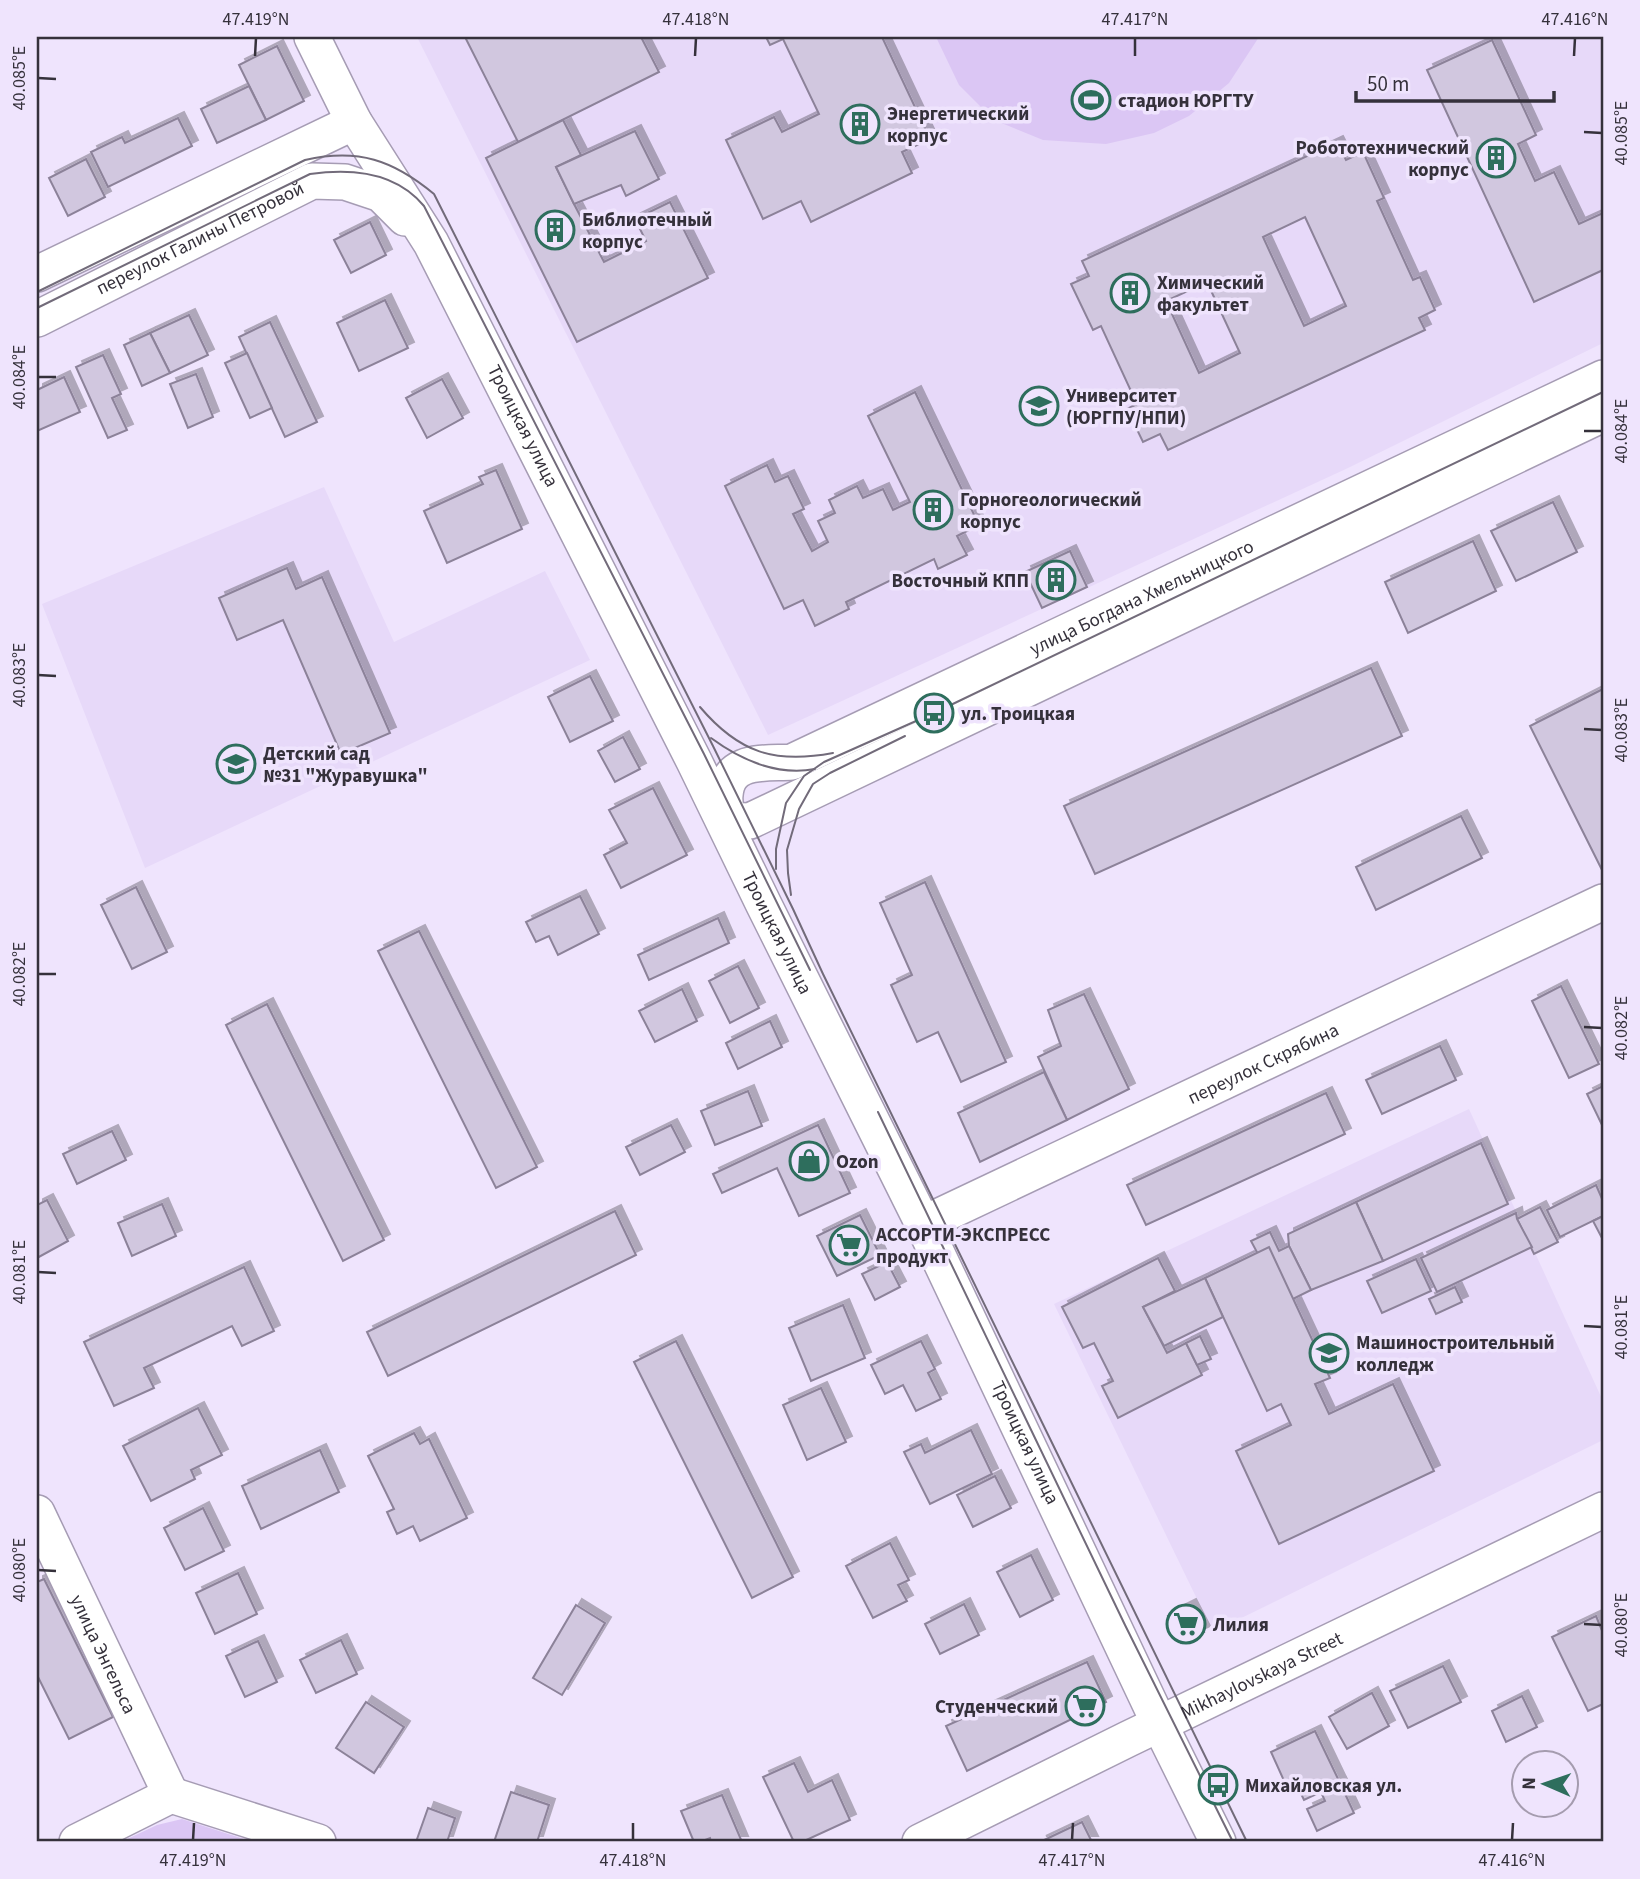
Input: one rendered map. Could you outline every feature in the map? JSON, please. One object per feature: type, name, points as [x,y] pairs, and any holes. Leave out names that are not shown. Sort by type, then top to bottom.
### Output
[{"type":"street","name":"Троицкая улица","points":[[312,37],[354,122],[431,243],[705,784],[735,824],[1160,1725],[1218,1842]]},
{"type":"street","name":"переулок Галины Петровой","points":[[37,274],[354,122]]},
{"type":"street","name":"переулок Галины Петровой","points":[[37,319],[312,181],[345,182],[381,194],[431,243]]},
{"type":"street","name":"улица Богдана Хмельницкого","points":[[1603,378],[792,762],[743,765],[729,777],[724,796],[735,824],[1603,414]]},
{"type":"street","name":"переулок Скрябина","points":[[923,1224],[1603,902]]},
{"type":"street","name":"Mikhaylovskaya Street","points":[[920,1842],[1603,1510]]},
{"type":"street","name":"улица Энгельса","points":[[37,1513],[172,1795]]},
{"type":"street","points":[[78,1842],[172,1795],[317,1842]]},
{"type":"shaded area","name":"Университет (ЮРГПУ/НПИ)","points":[[417,37],[1603,37],[1603,343],[1348,468],[768,735]]},
{"type":"shaded area","name":"стадион ЮРГТУ","points":[[936,37],[1259,37],[1229,83],[1189,116],[1154,133],[1106,144],[1043,140],[994,120],[959,85]]},
{"type":"shaded area","name":"Детский сад №31 \"Журавушка\"","points":[[324,487],[394,642],[545,571],[590,660],[145,868],[42,604]]},
{"type":"shaded area","name":"Машиностроительный колледж","points":[[1469,1109],[1603,1401],[1603,1440],[1213,1632],[1054,1304]]},
{"type":"shaded area","points":[[182,1819],[253,1842],[121,1842],[157,1825]]},
{"type":"building","points":[[465,37],[641,37],[659,72],[518,142]]},
{"type":"building","name":"Энергетический корпус","points":[[766,37],[882,37],[930,139],[902,152],[912,173],[811,222],[801,201],[763,219],[726,140],[774,117],[782,132],[819,114],[783,39],[770,45]]},
{"type":"building","name":"Робототехнический корпус","points":[[1492,40],[1536,135],[1518,144],[1535,181],[1554,172],[1579,224],[1603,213],[1603,270],[1534,302],[1427,70]]},
{"type":"building","points":[[277,46],[304,101],[266,120],[239,65]]},
{"type":"building","points":[[249,86],[266,120],[217,143],[201,109]]},
{"type":"building","points":[[178,118],[192,146],[108,187],[91,152],[122,137],[125,143]]},
{"type":"building","name":"Библиотечный корпус","points":[[563,120],[581,155],[556,167],[604,262],[646,241],[635,219],[670,202],[708,278],[577,342],[486,158]]},
{"type":"building","points":[[635,131],[659,179],[626,196],[621,185],[574,204],[556,167]]},
{"type":"building","name":"Химический факультет","points":[[1337,142],[1346,160],[1363,152],[1384,198],[1377,201],[1413,280],[1420,277],[1435,310],[1419,318],[1425,330],[1168,450],[1160,434],[1143,442],[1127,409],[1137,404],[1101,326],[1093,330],[1071,284],[1089,276],[1082,261]],"holes":[[[1305,217],[1346,306],[1304,326],[1263,237]],[[1207,282],[1240,353],[1199,373],[1166,301]]]},
{"type":"building","points":[[86,159],[105,197],[68,216],[49,178]]},
{"type":"building","points":[[370,222],[386,255],[351,273],[334,240]]},
{"type":"building","points":[[385,300],[408,348],[359,371],[337,323]]},
{"type":"building","points":[[189,315],[208,355],[170,373],[150,333]]},
{"type":"building","points":[[270,322],[317,422],[285,437],[239,337]]},
{"type":"building","points":[[150,333],[170,373],[142,386],[124,345]]},
{"type":"building","points":[[247,353],[272,408],[250,418],[225,363]]},
{"type":"building","points":[[103,355],[121,394],[112,398],[127,430],[108,438],[76,367]]},
{"type":"building","points":[[196,374],[213,417],[188,428],[170,384]]},
{"type":"building","points":[[64,377],[80,412],[37,431],[37,390]]},
{"type":"building","points":[[442,379],[463,418],[427,438],[406,398]]},
{"type":"building","name":"Горногеологический корпус","points":[[915,392],[979,525],[957,536],[967,555],[938,569],[934,559],[846,602],[849,609],[815,626],[803,600],[784,609],[725,486],[767,465],[775,482],[788,476],[804,509],[793,514],[812,551],[828,542],[818,521],[835,513],[829,500],[857,486],[863,498],[883,489],[893,510],[910,502],[868,416]]},
{"type":"building","points":[[496,470],[522,529],[447,563],[424,511],[483,484],[479,477]]},
{"type":"building","points":[[1553,502],[1577,552],[1516,581],[1491,531]]},
{"type":"building","points":[[1473,541],[1496,591],[1408,633],[1385,582]]},
{"type":"building","name":"Восточный КПП","points":[[1070,551],[1087,587],[1042,608],[1025,572]]},
{"type":"building","points":[[287,568],[296,589],[322,577],[390,733],[341,754],[283,620],[237,640],[219,598]]},
{"type":"building","points":[[1371,668],[1402,736],[1095,874],[1064,806]]},
{"type":"building","points":[[590,676],[613,721],[570,742],[548,697]]},
{"type":"building","points":[[1603,689],[1603,872],[1530,726]]},
{"type":"building","points":[[623,737],[640,769],[615,782],[598,751]]},
{"type":"building","points":[[653,788],[687,855],[621,888],[604,855],[627,843],[609,810]]},
{"type":"building","points":[[1461,816],[1482,858],[1376,910],[1356,867]]},
{"type":"building","points":[[925,882],[1006,1062],[961,1082],[938,1032],[917,1042],[891,985],[912,975],[880,903]]},
{"type":"building","points":[[136,887],[167,952],[132,969],[101,905]]},
{"type":"building","points":[[580,896],[599,934],[558,955],[549,936],[536,942],[526,922]]},
{"type":"building","points":[[718,918],[729,943],[649,980],[638,955]]},
{"type":"building","points":[[419,931],[537,1167],[496,1188],[378,951]]},
{"type":"building","points":[[738,966],[759,1008],[730,1023],[709,981]]},
{"type":"building","points":[[1561,986],[1599,1064],[1569,1078],[1532,1001]]},
{"type":"building","points":[[682,989],[697,1021],[655,1042],[639,1011]]},
{"type":"building","points":[[1084,994],[1129,1089],[1067,1120],[1038,1057],[1061,1046],[1048,1010]]},
{"type":"building","points":[[267,1004],[384,1240],[343,1261],[226,1025]]},
{"type":"building","points":[[770,1021],[782,1047],[738,1069],[726,1043]]},
{"type":"building","points":[[1440,1046],[1456,1080],[1382,1114],[1366,1080]]},
{"type":"building","points":[[1044,1072],[1067,1120],[980,1162],[958,1113]]},
{"type":"building","points":[[1603,1086],[1603,1127],[1587,1094]]},
{"type":"building","points":[[748,1091],[762,1126],[715,1145],[701,1111]]},
{"type":"building","points":[[1326,1093],[1345,1134],[1146,1225],[1127,1185]]},
{"type":"building","points":[[671,1125],[685,1152],[640,1175],[626,1147]]},
{"type":"building","points":[[818,1125],[850,1193],[799,1216],[777,1168],[722,1193],[713,1174]]},
{"type":"building","points":[[112,1131],[126,1160],[77,1184],[63,1154]]},
{"type":"building","points":[[1481,1143],[1508,1204],[1383,1261],[1356,1202]]},
{"type":"building","points":[[1596,1185],[1603,1201],[1603,1216],[1560,1237],[1547,1210]]},
{"type":"building","points":[[47,1200],[68,1241],[37,1258],[37,1205]]},
{"type":"building","points":[[1356,1202],[1383,1261],[1311,1290],[1289,1246],[1288,1234]]},
{"type":"building","points":[[162,1204],[176,1236],[132,1256],[118,1223]]},
{"type":"building","points":[[1540,1207],[1558,1242],[1534,1254],[1517,1219]]},
{"type":"building","points":[[615,1211],[636,1255],[388,1376],[367,1332]]},
{"type":"building","points":[[1516,1213],[1532,1247],[1437,1292],[1421,1258]]},
{"type":"building","name":"АССОРТИ-ЭКСПРЕСС продукт","points":[[860,1215],[880,1255],[837,1276],[817,1236]]},
{"type":"building","points":[[1603,1216],[1603,1240],[1593,1221]]},
{"type":"building","points":[[1270,1232],[1279,1251],[1289,1246],[1311,1290],[1291,1300],[1268,1252],[1259,1256],[1251,1241]]},
{"type":"building","name":"Машиностроительный колледж","points":[[1269,1247],[1330,1378],[1315,1384],[1329,1414],[1393,1384],[1434,1471],[1279,1544],[1236,1451],[1291,1425],[1281,1404],[1267,1411],[1205,1278]]},
{"type":"building","points":[[1158,1258],[1175,1291],[1143,1307],[1167,1353],[1186,1343],[1202,1375],[1118,1418],[1102,1386],[1113,1381],[1094,1343],[1083,1348],[1062,1307]]},
{"type":"building","points":[[1416,1259],[1431,1291],[1382,1313],[1367,1281]]},
{"type":"building","points":[[887,1262],[900,1287],[875,1300],[862,1274]]},
{"type":"building","points":[[244,1267],[274,1331],[242,1346],[232,1326],[144,1368],[154,1388],[114,1406],[84,1342]]},
{"type":"building","points":[[1205,1278],[1223,1317],[1164,1346],[1143,1307]]},
{"type":"building","points":[[1455,1287],[1462,1302],[1436,1314],[1429,1299]]},
{"type":"building","points":[[843,1305],[865,1358],[811,1381],[789,1328]]},
{"type":"building","points":[[1200,1336],[1211,1359],[1197,1365],[1186,1343]]},
{"type":"building","points":[[676,1341],[793,1577],[752,1598],[634,1362]]},
{"type":"building","points":[[921,1341],[935,1369],[928,1373],[941,1399],[916,1411],[903,1385],[885,1394],[871,1365]]},
{"type":"building","points":[[821,1388],[846,1442],[807,1460],[783,1405]]},
{"type":"building","points":[[198,1408],[222,1455],[191,1470],[195,1479],[151,1501],[123,1446]]},
{"type":"building","points":[[971,1430],[992,1474],[930,1504],[904,1452],[921,1444],[925,1453]]},
{"type":"building","points":[[414,1433],[420,1444],[429,1439],[467,1518],[420,1541],[413,1526],[397,1534],[387,1512],[394,1509],[368,1456]]},
{"type":"building","points":[[320,1450],[339,1492],[261,1529],[242,1486]]},
{"type":"building","points":[[995,1476],[1011,1508],[973,1527],[957,1495]]},
{"type":"building","points":[[203,1508],[224,1551],[185,1570],[164,1528]]},
{"type":"building","points":[[890,1543],[909,1580],[898,1585],[907,1601],[873,1618],[846,1566]]},
{"type":"building","points":[[1031,1555],[1053,1600],[1020,1617],[997,1572]]},
{"type":"building","points":[[238,1573],[257,1614],[215,1634],[196,1593]]},
{"type":"building","points":[[44,1579],[113,1717],[69,1739],[37,1675],[37,1582]]},
{"type":"building","points":[[964,1604],[979,1635],[940,1654],[925,1624]]},
{"type":"building","points":[[576,1605],[605,1623],[562,1695],[533,1678]]},
{"type":"building","name":"Лилия","points":[[1190,1605],[1204,1632],[1181,1643],[1168,1616]]},
{"type":"building","points":[[1596,1616],[1603,1633],[1603,1704],[1588,1711],[1552,1637]]},
{"type":"building","points":[[341,1640],[357,1674],[316,1693],[300,1660]]},
{"type":"building","points":[[258,1641],[277,1682],[245,1697],[226,1656]]},
{"type":"building","points":[[1087,1662],[1106,1702],[967,1771],[946,1726]]},
{"type":"building","points":[[1443,1666],[1461,1702],[1408,1728],[1390,1691]]},
{"type":"building","points":[[1372,1693],[1389,1726],[1347,1749],[1329,1717]]},
{"type":"building","points":[[1522,1696],[1537,1727],[1506,1742],[1492,1711]]},
{"type":"building","points":[[366,1702],[404,1727],[374,1773],[336,1748]]},
{"type":"building","points":[[1315,1731],[1340,1783],[1304,1800],[1294,1779],[1285,1783],[1271,1752]]},
{"type":"building","points":[[794,1763],[808,1792],[832,1780],[850,1820],[802,1842],[794,1842],[763,1777]]},
{"type":"building","points":[[1340,1783],[1354,1813],[1317,1831],[1307,1809],[1325,1801],[1321,1792]]},
{"type":"building","points":[[511,1792],[549,1805],[537,1842],[494,1842]]},
{"type":"building","points":[[722,1795],[742,1842],[711,1842],[710,1838],[694,1842],[681,1811]]},
{"type":"building","points":[[428,1808],[455,1818],[447,1842],[416,1842]]},
{"type":"building","points":[[1082,1822],[1092,1842],[1040,1842]]},
{"type":"tram line","points":[[37,292],[305,160],[342,155],[374,160],[404,173],[434,194],[713,746],[1247,1842]]},
{"type":"tram line","points":[[37,308],[310,174],[342,172],[372,175],[387,179],[413,195],[424,206],[704,754],[810,970]]},
{"type":"tram line","points":[[776,869],[776,849],[786,803],[804,776],[824,762],[934,713],[1603,392]]},
{"type":"tram line","points":[[700,707],[729,735],[759,751],[793,757],[833,753]]},
{"type":"tram line","points":[[791,895],[787,850],[799,809],[813,784],[905,736]]},
{"type":"tram line","points":[[711,738],[747,759],[773,768],[801,771],[815,769]]},
{"type":"tram line","points":[[878,1112],[1125,1625],[1233,1842]]},
{"type":"place","name":"стадион ЮРГТУ","points":[[1091,100]]},
{"type":"place","name":"Энергетический корпус","points":[[860,124]]},
{"type":"place","name":"Робототехнический корпус","points":[[1496,158]]},
{"type":"place","name":"Библиотечный корпус","points":[[555,230]]},
{"type":"place","name":"Химический факультет","points":[[1130,293]]},
{"type":"place","name":"Университет (ЮРГПУ/НПИ)","points":[[1039,406]]},
{"type":"place","name":"Горногеологический корпус","points":[[933,510]]},
{"type":"place","name":"Восточный КПП","points":[[1056,580]]},
{"type":"place","name":"ул. Троицкая","points":[[934,713]]},
{"type":"place","name":"Детский сад №31 \"Журавушка\"","points":[[236,764]]},
{"type":"place","name":"Ozon","points":[[809,1161]]},
{"type":"place","name":"АССОРТИ-ЭКСПРЕСС продукт","points":[[849,1245]]},
{"type":"place","name":"Машиностроительный колледж","points":[[1329,1353]]},
{"type":"place","name":"Лилия","points":[[1186,1624]]},
{"type":"place","name":"Студенческий","points":[[1085,1706]]},
{"type":"place","name":"Михайловская ул.","points":[[1218,1785]]}]
